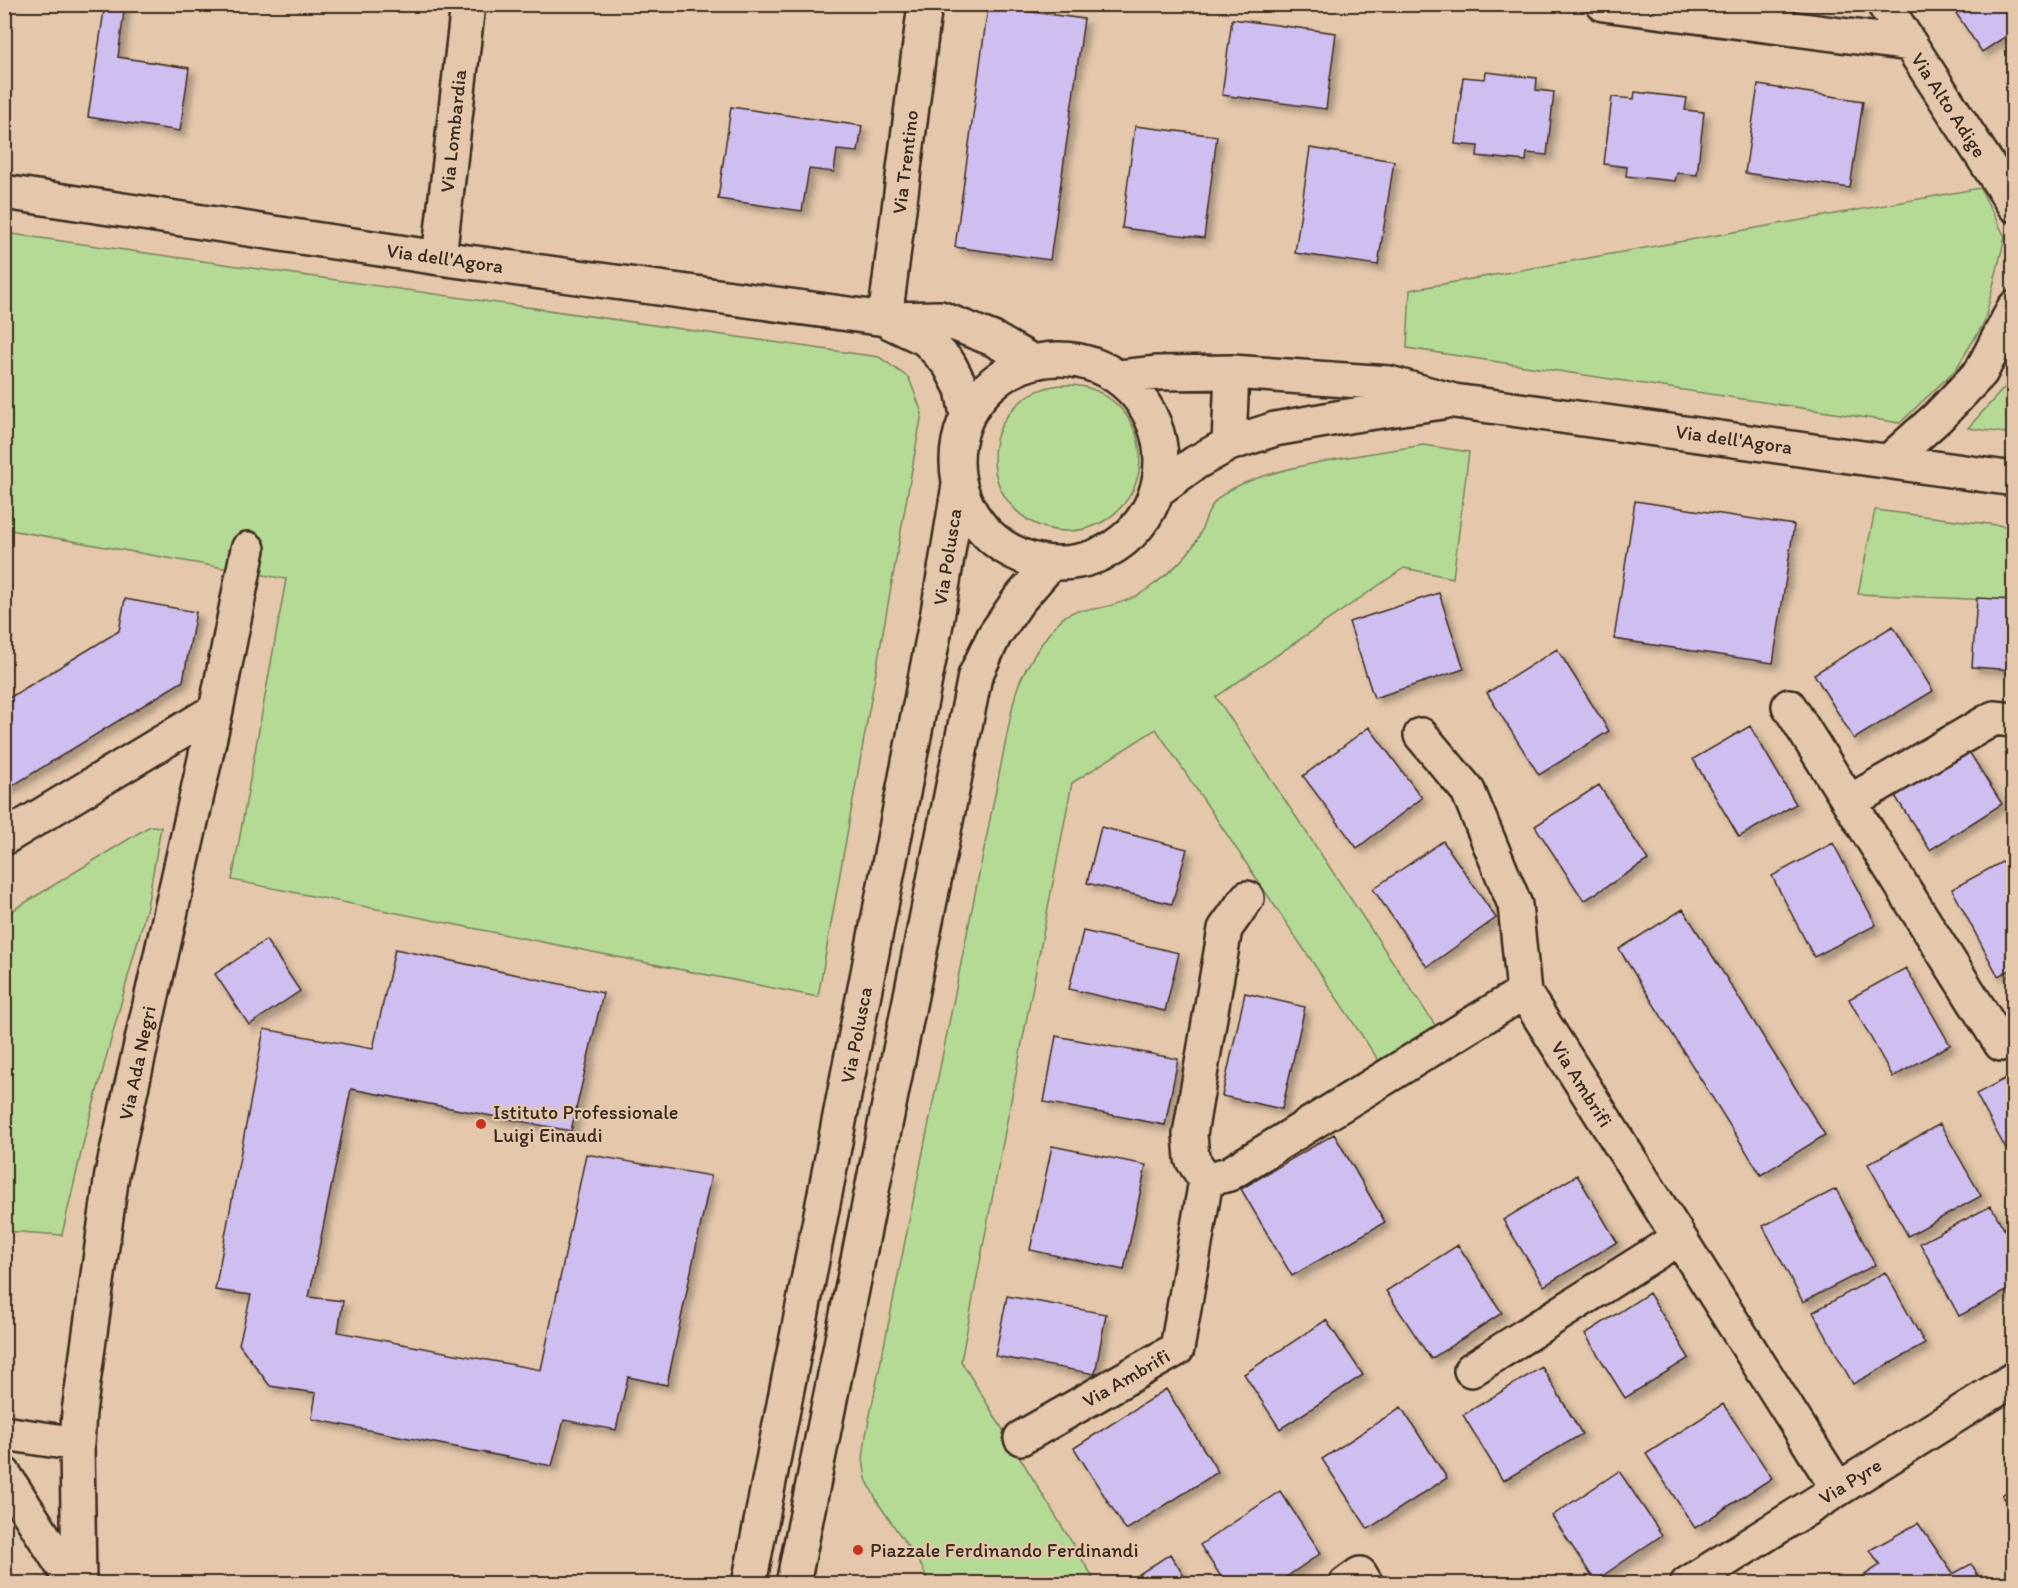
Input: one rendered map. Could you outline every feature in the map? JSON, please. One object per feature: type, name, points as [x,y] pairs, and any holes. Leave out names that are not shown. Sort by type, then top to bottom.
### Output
[{"type":"street","name":"Via Lombardia","points":[[439,258],[468,4]]},
{"type":"street","name":"Via Trentino","points":[[885,320],[925,4]]},
{"type":"street","points":[[1603,4],[1910,44]]},
{"type":"street","name":"Via Alto Adige","points":[[1884,4],[2013,205]]},
{"type":"street","name":"Via dell'Agora","points":[[4,192],[439,258],[885,320],[940,318],[993,339],[1033,362]]},
{"type":"street","points":[[1889,461],[1938,417],[1981,372],[2013,308]]},
{"type":"street","name":"Via dell'Agora","points":[[885,320],[926,339],[949,364],[962,389],[967,415]]},
{"type":"street","name":"Via dell'Agora","points":[[1063,358],[1092,363],[1119,377],[1142,399],[1157,427],[1163,458],[1159,489],[1143,521],[1118,546],[1086,561],[1050,564],[1019,556],[992,539],[971,515],[959,485],[956,462],[959,438],[967,415],[984,392],[1006,373],[1033,362],[1063,358]]},
{"type":"street","name":"Via dell'Agora","points":[[1119,377],[1158,373],[1232,372],[1389,383],[1454,400],[2013,479]]},
{"type":"street","points":[[1229,444],[1232,372]]},
{"type":"street","name":"Via dell'Agora","points":[[1159,489],[1195,463],[1229,444],[1275,429],[1454,400]]},
{"type":"street","name":"Via Polusca","points":[[749,1584],[937,618],[959,485]]},
{"type":"street","name":"Via Ada Negri","points":[[79,1584],[77,1444],[79,1412],[112,1174],[216,710],[248,549]]},
{"type":"street","points":[[793,1584],[975,676],[994,636],[1018,601],[1050,564]]},
{"type":"street","points":[[1789,706],[1851,801],[2001,1044],[2013,1036]]},
{"type":"street","points":[[4,838],[216,710]]},
{"type":"street","points":[[1851,801],[1994,718],[2013,720]]},
{"type":"street","points":[[1247,898],[1225,930],[1190,1134],[1192,1159],[1206,1180],[1229,1174],[1524,992],[1515,905],[1468,791],[1421,735]]},
{"type":"street","name":"Via Ambrifi","points":[[1524,992],[1838,1489]]},
{"type":"street","name":"Via Ambrifi","points":[[1021,1438],[1177,1349],[1206,1180]]},
{"type":"street","points":[[1471,1370],[1680,1238]]},
{"type":"street","name":"Via Pyre","points":[[1687,1584],[2013,1379]]},
{"type":"street","points":[[4,1433],[77,1444]]},
{"type":"street","points":[[4,1474],[74,1584]]},
{"type":"street","points":[[1346,1584],[1360,1574],[1366,1584]]},
{"type":"green space","points":[[1980,188],[2005,237],[1984,323],[1956,369],[1900,423],[1407,348],[1410,290]]},
{"type":"green space","points":[[5,233],[879,357],[909,378],[922,413],[818,997],[232,880],[286,579],[5,529]]},
{"type":"green space","points":[[2013,370],[2013,434],[1968,428],[2004,388]]},
{"type":"green space","points":[[1067,385],[1095,390],[1119,406],[1135,430],[1140,458],[1135,486],[1119,510],[1095,526],[1067,531],[1039,526],[1015,510],[999,486],[994,458],[999,430],[1015,406],[1039,390]]},
{"type":"green space","points":[[1423,445],[1469,452],[1453,578],[1404,568],[1216,697],[1439,1031],[1383,1067],[1156,729],[1072,783],[961,1361],[1093,1577],[1083,1584],[929,1583],[922,1567],[878,1503],[866,1479],[863,1459],[1018,686],[1041,645],[1064,617],[1074,612],[1108,606],[1130,599],[1163,578],[1187,554],[1197,540],[1214,503],[1229,491],[1251,480],[1280,471]]},
{"type":"green space","points":[[1875,510],[2013,527],[2013,601],[1858,594]]},
{"type":"green space","points":[[150,826],[161,827],[147,907],[86,1132],[62,1235],[5,1231],[5,915]]},
{"type":"building","points":[[105,4],[125,4],[118,57],[189,68],[180,131],[88,117]]},
{"type":"building","points":[[1950,4],[2014,4],[2014,31],[1982,52]]},
{"type":"building","points":[[988,6],[1084,19],[1050,260],[955,247]]},
{"type":"building","points":[[1232,19],[1336,33],[1326,109],[1222,95]]},
{"type":"building","points":[[1486,72],[1537,78],[1536,90],[1554,92],[1547,155],[1527,153],[1526,161],[1477,156],[1478,146],[1455,144],[1463,77],[1485,79]]},
{"type":"building","points":[[1758,85],[1863,101],[1850,188],[1745,173]]},
{"type":"building","points":[[1635,92],[1687,98],[1685,110],[1704,112],[1697,175],[1677,173],[1675,181],[1626,176],[1627,167],[1604,164],[1612,97],[1634,99]]},
{"type":"building","points":[[731,107],[862,126],[858,152],[837,150],[834,172],[809,169],[802,211],[718,199]]},
{"type":"building","points":[[1135,126],[1217,136],[1204,238],[1122,228]]},
{"type":"building","points":[[1310,148],[1394,161],[1378,265],[1295,253]]},
{"type":"building","points":[[1635,501],[1794,525],[1773,663],[1614,639]]},
{"type":"building","points":[[1439,593],[1464,669],[1374,698],[1349,622]]},
{"type":"building","points":[[1977,598],[2014,600],[2014,670],[1972,667]]},
{"type":"building","points":[[125,599],[196,612],[183,681],[4,791],[4,701],[119,631]]},
{"type":"building","points":[[1893,626],[1933,691],[1854,739],[1814,674]]},
{"type":"building","points":[[1557,649],[1609,731],[1539,775],[1487,693]]},
{"type":"building","points":[[1750,726],[1796,804],[1739,837],[1693,759]]},
{"type":"building","points":[[1369,727],[1422,798],[1357,848],[1303,776]]},
{"type":"building","points":[[1968,750],[2002,804],[1930,850],[1895,796]]},
{"type":"building","points":[[1599,785],[1648,860],[1584,901],[1535,826]]},
{"type":"building","points":[[1101,827],[1187,849],[1172,904],[1087,883]]},
{"type":"building","points":[[1443,841],[1496,918],[1427,967],[1373,889]]},
{"type":"building","points":[[1833,843],[1876,925],[1814,957],[1772,876]]},
{"type":"building","points":[[2011,857],[2014,861],[2014,968],[1998,976],[1952,889]]},
{"type":"building","points":[[1683,909],[1825,1135],[1761,1175],[1619,949]]},
{"type":"building","points":[[1083,931],[1179,953],[1165,1011],[1069,989]]},
{"type":"building","points":[[266,940],[300,991],[249,1025],[215,974]]},
{"type":"building","points":[[395,949],[603,993],[571,1131],[351,1089],[309,1297],[343,1301],[338,1332],[541,1370],[586,1154],[711,1176],[667,1385],[628,1377],[616,1430],[564,1420],[552,1466],[312,1419],[316,1393],[270,1386],[239,1344],[251,1295],[215,1290],[264,1029],[373,1049]]},
{"type":"building","points":[[1906,968],[1950,1045],[1893,1077],[1849,999]]},
{"type":"building","points":[[1245,993],[1305,1007],[1282,1109],[1222,1096]]},
{"type":"building","points":[[1056,1036],[1178,1059],[1165,1125],[1044,1102]]},
{"type":"building","points":[[2014,1074],[2014,1164],[1976,1094]]},
{"type":"building","points":[[1940,1124],[1981,1196],[1908,1236],[1868,1164]]},
{"type":"building","points":[[1334,1134],[1385,1222],[1292,1276],[1241,1189]]},
{"type":"building","points":[[1052,1146],[1146,1165],[1124,1270],[1030,1250]]},
{"type":"building","points":[[1577,1175],[1617,1242],[1544,1286],[1503,1220]]},
{"type":"building","points":[[1836,1189],[1875,1265],[1803,1302],[1763,1226]]},
{"type":"building","points":[[1991,1206],[2014,1247],[2014,1287],[1959,1316],[1920,1243]]},
{"type":"building","points":[[1458,1245],[1502,1313],[1431,1359],[1386,1291]]},
{"type":"building","points":[[1885,1272],[1925,1344],[1853,1384],[1813,1312]]},
{"type":"building","points":[[1649,1293],[1689,1358],[1625,1398],[1585,1334]]},
{"type":"building","points":[[1007,1296],[1106,1314],[1095,1374],[995,1356]]},
{"type":"building","points":[[1326,1320],[1363,1375],[1280,1429],[1244,1374]]},
{"type":"building","points":[[1542,1367],[1582,1434],[1503,1481],[1463,1415]]},
{"type":"building","points":[[1166,1389],[1218,1472],[1126,1530],[1074,1448]]},
{"type":"building","points":[[1723,1404],[1772,1478],[1695,1528],[1646,1454]]},
{"type":"building","points":[[1401,1407],[1447,1478],[1368,1529],[1322,1459]]},
{"type":"building","points":[[1619,1471],[1662,1535],[1595,1581],[1552,1516]]},
{"type":"building","points":[[2014,1487],[2014,1513],[2002,1495]]},
{"type":"building","points":[[1280,1491],[1321,1553],[1276,1584],[1226,1584],[1200,1545]]},
{"type":"building","points":[[1918,1523],[1953,1574],[1971,1564],[1983,1584],[1851,1584],[1880,1565],[1870,1550]]},
{"type":"building","points":[[1170,1554],[1189,1584],[1124,1584]]},
{"type":"place","name":"Istituto Professionale Luigi Einaudi","points":[[481,1124]]},
{"type":"place","name":"Piazzale Ferdinando Ferdinandi","points":[[858,1550]]}]
